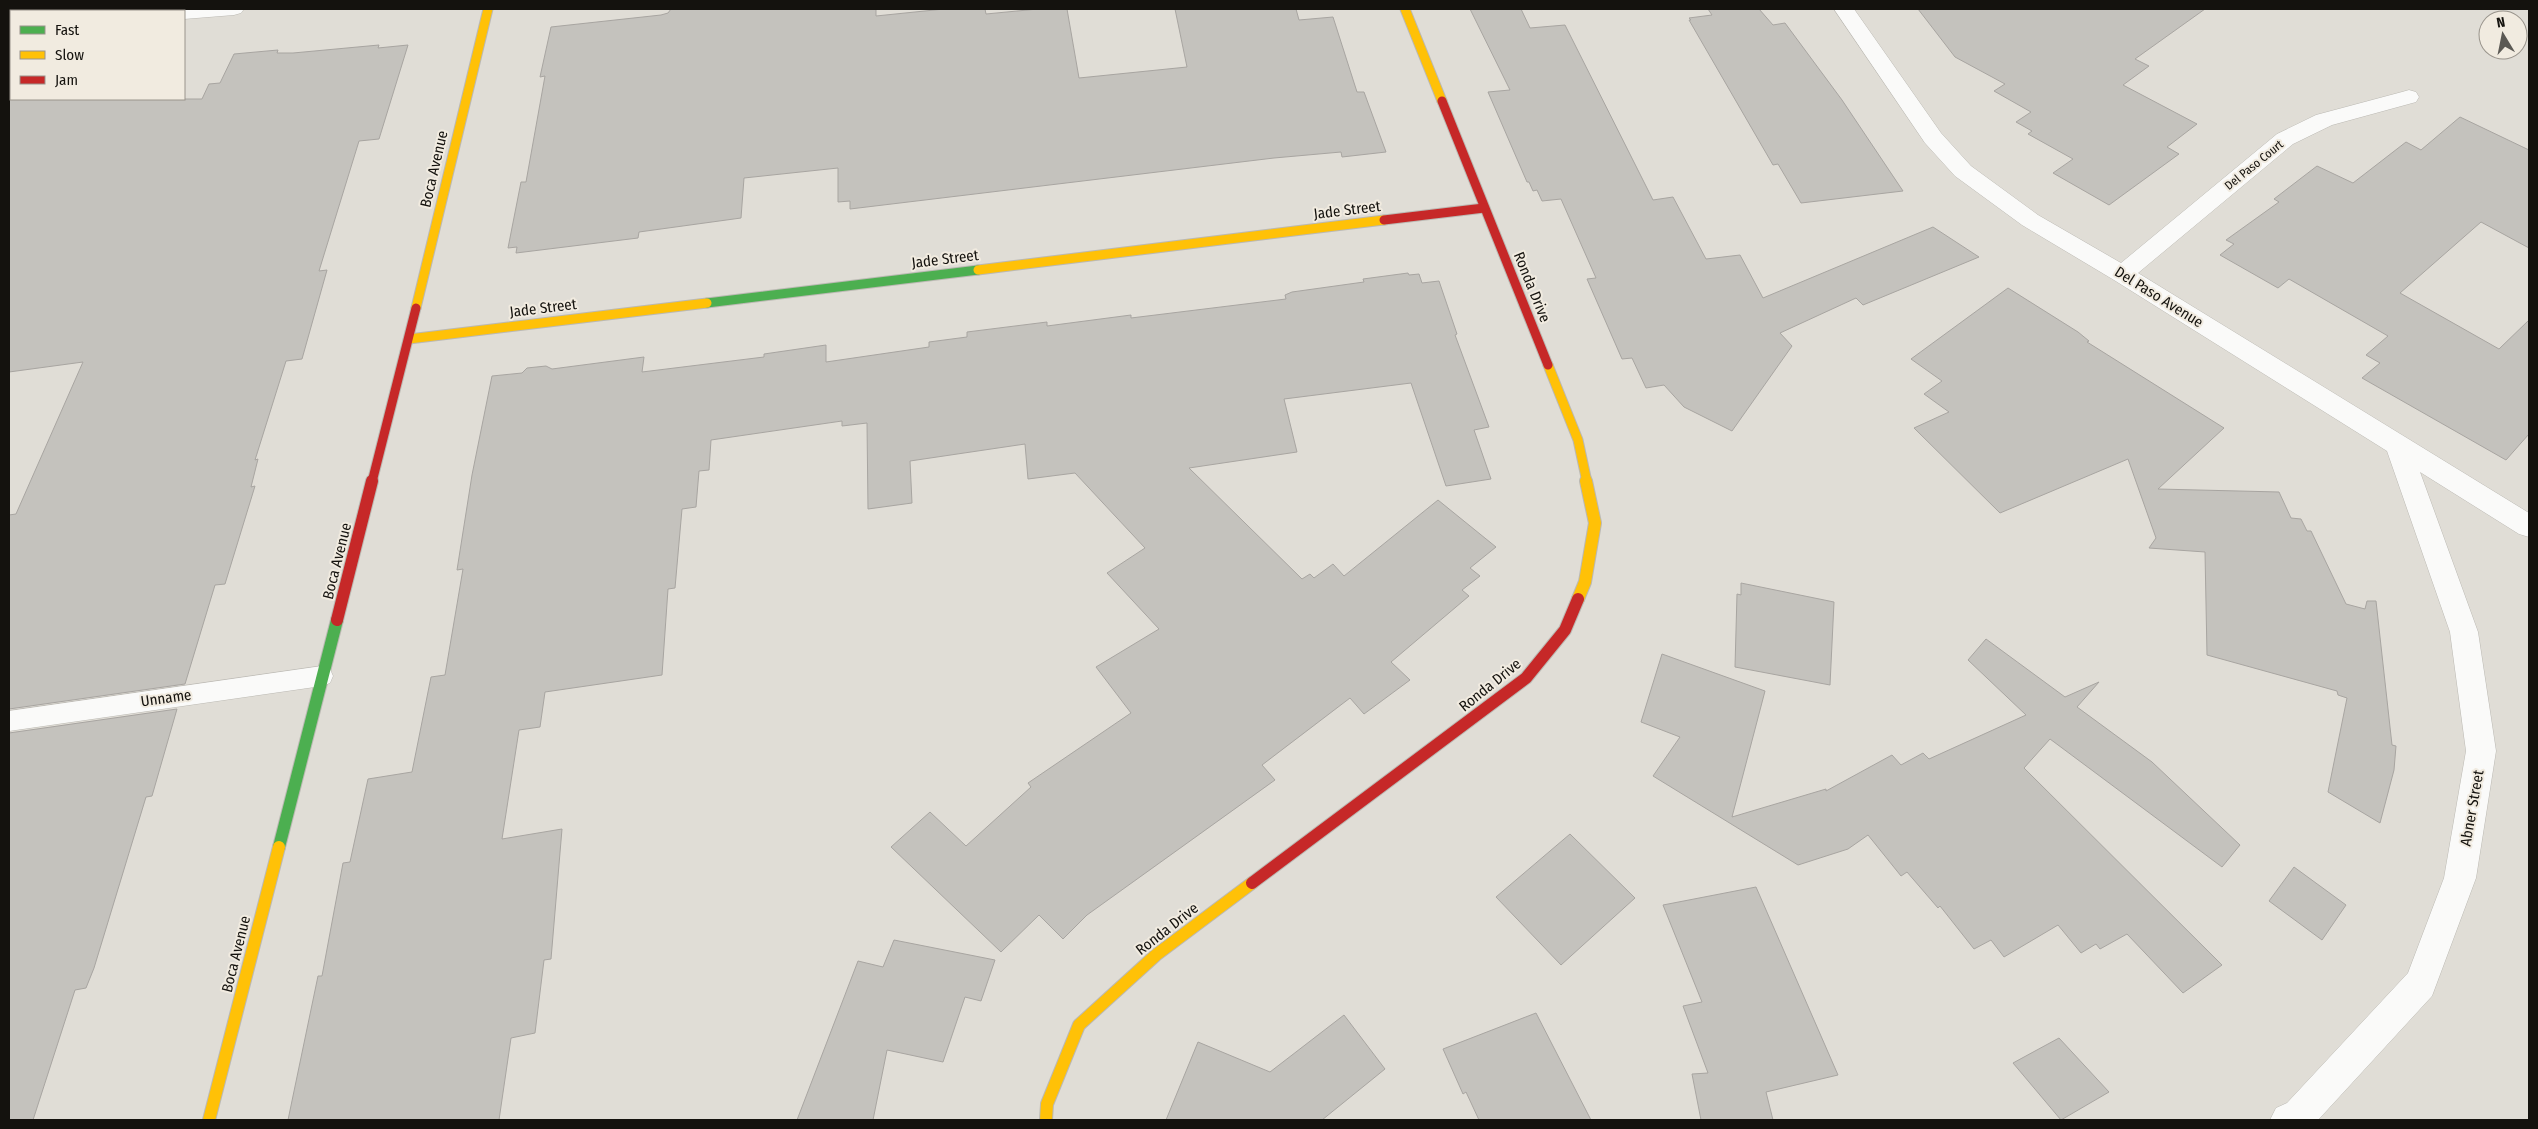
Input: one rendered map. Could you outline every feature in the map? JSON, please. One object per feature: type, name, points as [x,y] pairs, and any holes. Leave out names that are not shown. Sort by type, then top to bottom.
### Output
[{"type":"street","points":[[185,14],[234,9]]},
{"type":"street","name":"Boca Avenue","points":[[209,1120],[409,339],[488,9]]},
{"type":"street","name":"Ronda Drive","points":[[1046,1120],[1047,1104],[1079,1025],[1156,955],[1526,678],[1565,630],[1585,582],[1596,523],[1578,440],[1405,9]]},
{"type":"street","name":"Del Paso Avenue","points":[[1844,9],[1933,138],[1963,171],[2030,220],[2122,274],[2529,526]]},
{"type":"street","name":"Del Paso Court","points":[[2122,274],[2285,139],[2324,120],[2409,97]]},
{"type":"street","name":"Jade Street","points":[[409,339],[1484,208]]},
{"type":"street","name":"Abner Street","points":[[2288,1120],[2299,1114],[2420,984],[2460,878],[2481,751],[2464,632],[2398,446]]},
{"type":"lane","name":"Unname","points":[[9,721],[322,676]]},
{"type":"building","points":[[671,9],[876,9],[876,16],[944,9],[985,9],[986,14],[1038,9],[1067,9],[1079,78],[1187,67],[1175,9],[1296,9],[1299,20],[1333,17],[1357,92],[1364,92],[1386,152],[1342,157],[1341,152],[1274,158],[850,209],[850,201],[838,202],[838,168],[744,178],[741,218],[639,232],[638,238],[516,253],[517,247],[508,248],[521,182],[526,182],[545,76],[540,77],[551,27],[661,15],[668,13]]},
{"type":"building","points":[[1470,9],[1521,9],[1530,28],[1565,25],[1653,200],[1673,197],[1706,259],[1740,255],[1763,298],[1933,227],[1979,257],[1863,305],[1856,298],[1780,333],[1792,346],[1732,431],[1684,407],[1664,385],[1646,388],[1632,358],[1622,359],[1587,279],[1596,278],[1561,199],[1542,201],[1537,190],[1533,191],[1529,182],[1527,182],[1488,92],[1510,90]]},
{"type":"building","points":[[1708,9],[1759,9],[1773,25],[1785,23],[1842,100],[1903,191],[1801,203],[1778,164],[1773,165],[1689,20],[1691,20],[1689,18],[1712,15]]},
{"type":"building","points":[[1918,9],[2205,9],[2135,59],[2149,66],[2123,85],[2197,124],[2167,147],[2179,154],[2109,205],[2053,173],[2073,159],[2028,134],[2032,131],[2016,122],[2031,112],[1994,91],[2005,84],[1955,57]]},
{"type":"building","points":[[379,45],[378,48],[408,45],[379,139],[359,141],[319,271],[327,270],[302,359],[286,361],[255,460],[258,459],[251,487],[255,486],[225,584],[215,585],[185,684],[9,709],[9,515],[16,514],[83,362],[9,372],[9,99],[202,99],[209,84],[220,83],[234,54],[278,50],[277,53]]},
{"type":"building","points":[[2460,117],[2529,150],[2529,248],[2481,222],[2400,293],[2499,349],[2529,320],[2529,434],[2506,460],[2362,378],[2380,363],[2366,355],[2388,336],[2289,279],[2278,288],[2220,255],[2234,244],[2226,240],[2279,202],[2274,199],[2317,166],[2353,183],[2406,142],[2421,150]]},
{"type":"building","points":[[1408,273],[1409,275],[1419,274],[1422,283],[1439,281],[1457,334],[1455,335],[1489,427],[1474,430],[1491,479],[1446,486],[1411,383],[1284,399],[1297,452],[1189,468],[1302,579],[1310,574],[1314,578],[1333,564],[1344,576],[1438,500],[1496,547],[1470,568],[1480,576],[1462,590],[1469,596],[1391,662],[1410,680],[1364,714],[1350,698],[1262,765],[1275,780],[1087,915],[1063,939],[1039,915],[1001,952],[891,847],[930,812],[966,846],[1031,787],[1028,783],[1131,713],[1096,667],[1159,629],[1107,573],[1145,548],[1075,473],[1028,479],[1025,444],[910,461],[912,503],[868,509],[867,423],[842,426],[842,421],[711,440],[709,470],[699,471],[696,507],[682,509],[675,588],[668,589],[662,675],[545,692],[540,727],[519,730],[502,839],[562,829],[551,959],[544,960],[535,1033],[511,1038],[499,1120],[288,1120],[318,976],[322,976],[343,863],[350,862],[368,779],[412,772],[431,677],[445,675],[463,569],[457,570],[472,475],[492,376],[522,373],[527,368],[546,366],[552,369],[644,357],[642,372],[764,357],[764,354],[826,345],[826,362],[929,347],[929,342],[967,337],[967,332],[1047,322],[1047,326],[1131,315],[1131,318],[1286,299],[1285,295],[1292,292],[1364,282],[1363,279]]},
{"type":"building","points":[[2008,288],[2078,332],[2089,341],[2087,342],[2224,428],[2158,489],[2279,492],[2291,518],[2301,519],[2307,531],[2311,531],[2346,604],[2365,609],[2367,601],[2376,601],[2392,745],[2396,746],[2394,770],[2380,823],[2328,792],[2347,698],[2338,695],[2337,691],[2207,655],[2205,552],[2149,548],[2156,538],[2128,459],[2000,513],[1914,428],[1949,412],[1924,394],[1942,381],[1911,359]]},
{"type":"building","points":[[1741,583],[1834,602],[1830,685],[1735,667],[1737,594],[1741,595]]},
{"type":"building","points":[[1986,639],[2065,697],[2099,682],[2077,707],[2152,762],[2240,845],[2222,867],[2050,739],[2024,768],[2222,965],[2183,993],[2127,934],[2100,949],[2096,944],[2081,953],[2058,925],[2004,957],[1991,940],[1974,949],[1940,906],[1938,908],[1907,872],[1901,876],[1868,835],[1848,849],[1798,865],[1653,776],[1680,737],[1641,722],[1662,654],[1765,691],[1732,817],[1826,789],[1826,791],[1892,755],[1901,765],[1923,753],[1929,759],[2026,715],[1968,660]]},
{"type":"building","points":[[177,709],[152,796],[146,797],[94,968],[86,988],[75,990],[33,1120],[9,1120],[9,733]]},
{"type":"building","points":[[1570,834],[1635,898],[1561,965],[1496,897]]},
{"type":"building","points":[[2294,867],[2346,905],[2322,940],[2269,901]]},
{"type":"building","points":[[1756,887],[1838,1075],[1766,1092],[1773,1120],[1701,1120],[1692,1074],[1708,1073],[1683,1006],[1702,1002],[1663,905]]},
{"type":"building","points":[[894,940],[995,960],[981,1001],[965,997],[943,1062],[887,1050],[873,1120],[797,1120],[858,961],[883,967]]},
{"type":"building","points":[[1536,1013],[1591,1120],[1479,1120],[1466,1092],[1463,1094],[1443,1049]]},
{"type":"building","points":[[1344,1015],[1385,1069],[1322,1120],[1166,1120],[1198,1042],[1270,1072]]},
{"type":"building","points":[[2059,1038],[2109,1092],[2061,1120],[2013,1063]]},
{"type":"traffic: fast","points":[[707,303],[978,270]]},
{"type":"traffic: fast","points":[[279,847],[337,620]]},
{"type":"traffic: slow","points":[[416,308],[488,9]]},
{"type":"traffic: slow","points":[[1405,9],[1442,101]]},
{"type":"traffic: slow","points":[[978,270],[1384,220]]},
{"type":"traffic: slow","points":[[409,339],[707,303]]},
{"type":"traffic: slow","points":[[1548,365],[1578,440],[1595,523],[1585,582],[1578,599]]},
{"type":"traffic: slow","points":[[209,1120],[279,847]]},
{"type":"traffic: slow","points":[[1046,1120],[1047,1104],[1079,1025],[1156,955],[1252,883]]},
{"type":"traffic: jam","points":[[1442,101],[1548,365]]},
{"type":"traffic: jam","points":[[1384,220],[1484,208]]},
{"type":"traffic: jam","points":[[337,620],[416,308]]},
{"type":"traffic: jam","points":[[1252,883],[1526,678],[1565,630],[1578,599]]}]
